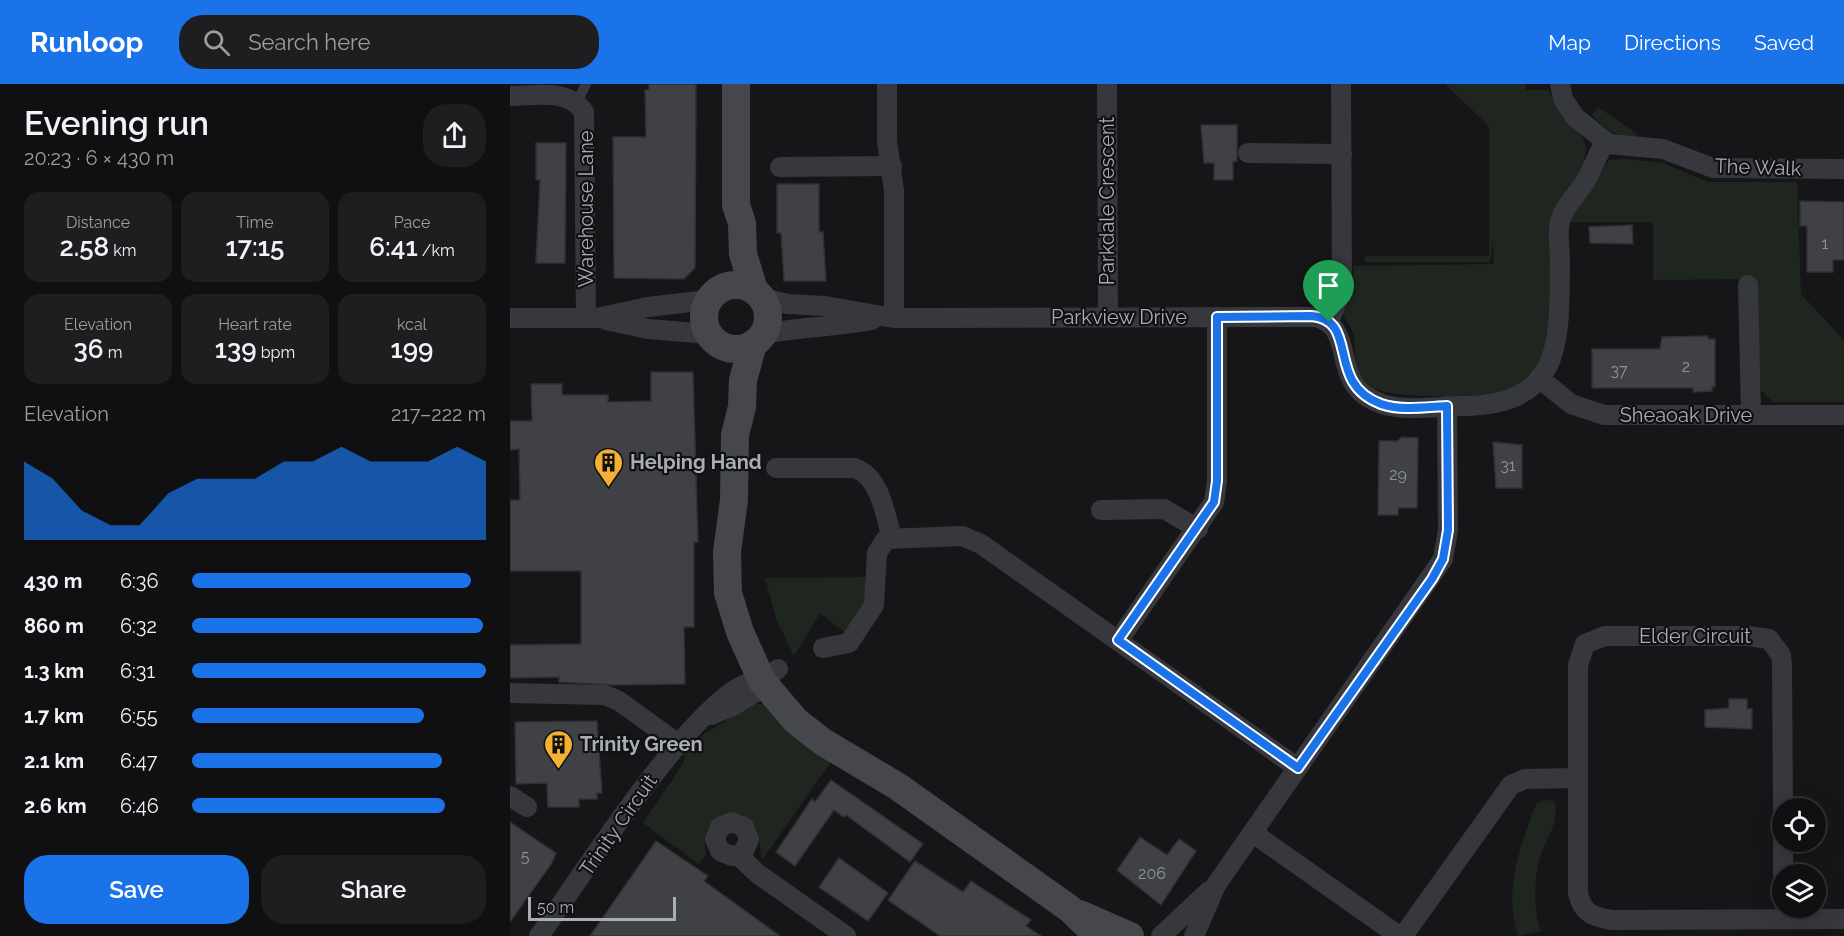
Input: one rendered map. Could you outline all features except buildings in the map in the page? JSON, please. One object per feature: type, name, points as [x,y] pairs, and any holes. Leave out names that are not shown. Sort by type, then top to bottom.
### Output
[{"type":"street","points":[[736,84],[736,205],[742,223],[743,254],[768,317],[743,380],[742,407],[735,435],[734,500],[746,591],[770,675],[897,786],[1070,909],[1098,936]]},
{"type":"street","points":[[887,84],[887,141],[894,191],[889,318]]},
{"type":"street","name":"Parkdale Crescent","points":[[1107,84],[1108,317]]},
{"type":"street","points":[[1341,84],[1342,288],[1329,322],[1339,333],[1346,371],[1359,390],[1370,399],[1392,406],[1447,406],[1502,402],[1529,388],[1551,362],[1559,334],[1560,220],[1585,181],[1605,141],[1575,117],[1563,99],[1560,84]]},
{"type":"street","name":"Warehouse Lane","points":[[510,96],[564,96],[581,93],[586,121],[592,318]]},
{"type":"street","name":"The Walk","points":[[1605,141],[1618,146],[1663,149],[1713,168],[1844,169]]},
{"type":"street","points":[[1248,153],[1342,154]]},
{"type":"street","points":[[780,167],[891,166]]},
{"type":"street","points":[[735,435],[729,414],[726,378],[704,317],[728,254],[730,223],[736,205]]},
{"type":"street","points":[[510,318],[592,318],[711,296],[735,284],[758,294]]},
{"type":"street","points":[[1748,285],[1751,415]]},
{"type":"street","name":"Parkview Drive","points":[[758,294],[788,304],[825,306],[889,318]]},
{"type":"street","name":"Parkview Drive","points":[[758,339],[793,328],[838,326],[889,318],[1311,316],[1329,322]]},
{"type":"street","points":[[1118,640],[1209,512],[1216,492],[1217,317]]},
{"type":"street","points":[[592,318],[713,338],[737,349],[758,339]]},
{"type":"street","name":"Sheaoak Drive","points":[[1539,378],[1571,404],[1598,414],[1844,415]]},
{"type":"street","points":[[1161,936],[1216,885],[1443,559],[1448,530],[1447,406]]},
{"type":"street","points":[[776,468],[855,468],[863,471],[874,483],[879,494],[892,538]]},
{"type":"street","points":[[1101,510],[1164,509],[1198,528]]},
{"type":"street","points":[[823,648],[849,643],[874,605],[879,545],[892,538],[962,536],[971,539],[1118,640],[1298,768]]},
{"type":"street","name":"Elder Circuit","points":[[1772,913],[1612,920],[1594,917],[1586,911],[1578,893],[1578,665],[1580,653],[1589,641],[1605,636],[1763,636],[1776,647],[1782,664],[1783,798]]},
{"type":"street","name":"Trinity Circuit","points":[[540,936],[676,743],[702,718],[733,706],[759,690],[770,675]]},
{"type":"street","points":[[510,693],[605,695],[619,701],[676,743]]},
{"type":"street","points":[[1253,833],[1401,936],[1511,785],[1525,779],[1578,778]]},
{"type":"street","points":[[510,796],[527,807]]},
{"type":"street","points":[[738,855],[758,874],[846,936]]},
{"type":"street","points":[[1194,936],[1216,885]]},
{"type":"street","points":[[1070,909],[1130,936]]},
{"type":"street","name":"Elder Circuit","points":[[1826,917],[1844,919]]},
{"type":"shaded area","points":[[1445,84],[1525,84],[1526,90],[1549,90],[1555,105],[1566,121],[1580,133],[1586,149],[1580,170],[1550,221],[1549,327],[1544,353],[1533,370],[1523,381],[1506,391],[1478,395],[1397,394],[1371,387],[1360,375],[1356,362],[1353,333],[1342,313],[1353,283],[1353,266],[1494,264],[1493,241],[1490,262],[1365,262],[1365,256],[1489,256],[1489,126]]},
{"type":"shaded area","points":[[1598,107],[1636,133],[1636,136],[1622,136],[1607,128],[1592,115]]},
{"type":"shaded area","points":[[1627,159],[1663,163],[1708,182],[1797,182],[1801,294],[1844,340],[1844,402],[1773,402],[1758,387],[1756,279],[1653,280],[1653,222],[1569,222],[1609,160]]},
{"type":"shaded area","points":[[869,577],[867,602],[846,633],[820,613],[794,656],[777,621],[765,578]]},
{"type":"shaded area","points":[[753,704],[770,704],[833,759],[762,860],[758,832],[741,814],[723,817],[711,824],[705,837],[706,855],[699,864],[643,823],[684,762],[684,752],[704,734]]},
{"type":"shaded area","points":[[1544,800],[1555,801],[1556,810],[1554,824],[1540,857],[1536,875],[1535,895],[1541,931],[1518,936],[1512,902],[1515,869],[1536,804]]},
{"type":"place","name":"Helping Hand","points":[[609,488]]},
{"type":"place","name":"Trinity Green","points":[[559,770]]},
{"type":"route","points":[[1311,316],[1329,322],[1339,333],[1346,371],[1359,390],[1370,399],[1392,406],[1447,406],[1448,530],[1443,559],[1432,579],[1298,768],[1118,640],[1214,502],[1217,481],[1217,317],[1311,316]]}]
